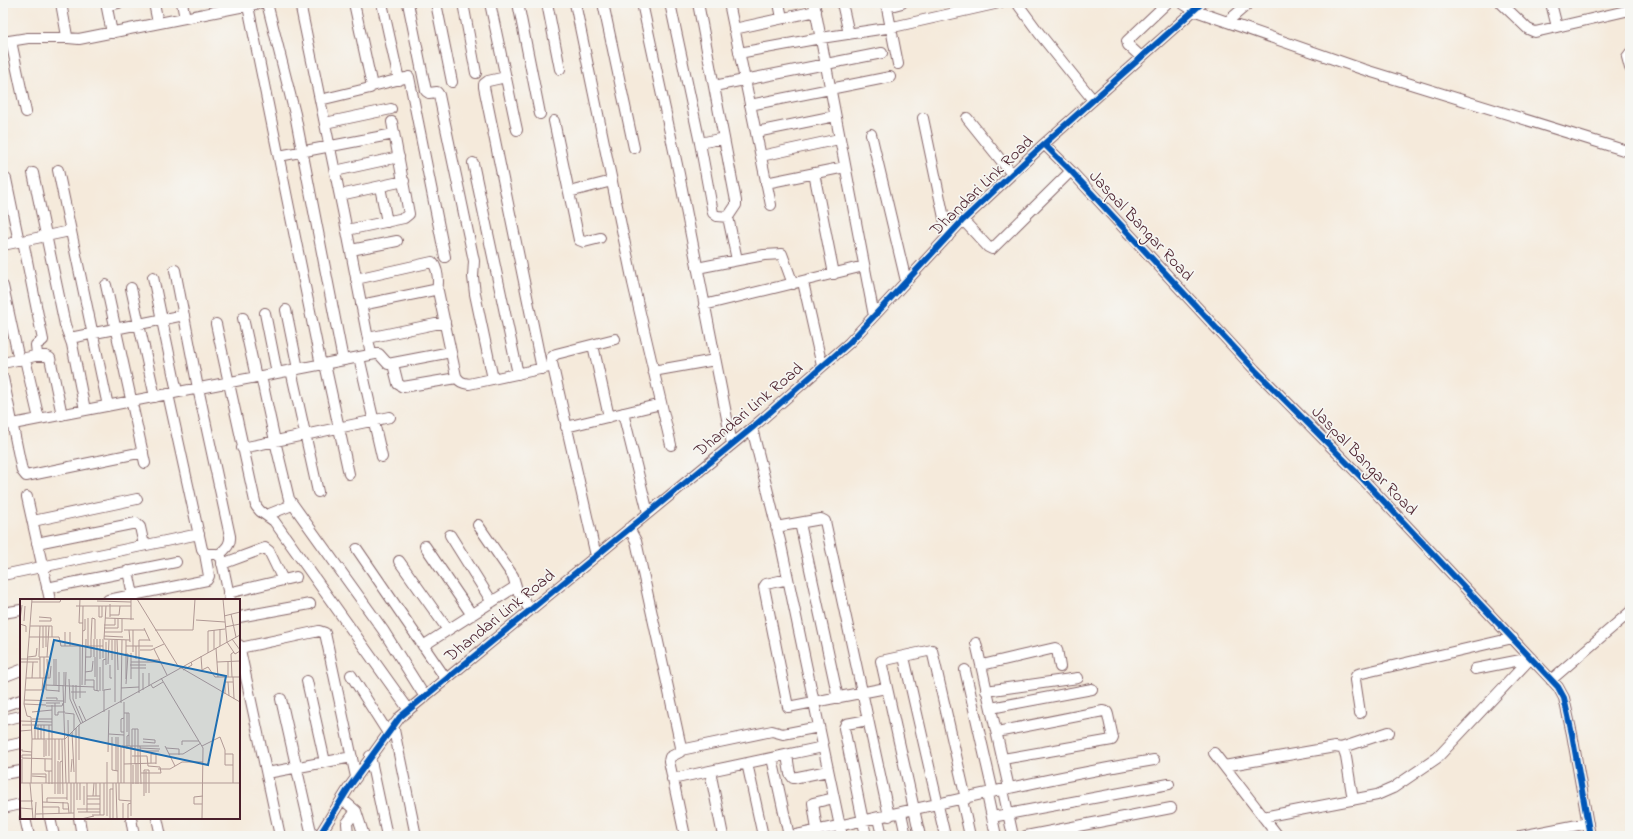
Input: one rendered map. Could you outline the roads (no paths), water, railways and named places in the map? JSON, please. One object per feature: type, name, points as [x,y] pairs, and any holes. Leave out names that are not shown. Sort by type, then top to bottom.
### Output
[{"type":"street","points":[[61,3],[68,38]]},
{"type":"street","points":[[112,33],[106,4],[118,3]]},
{"type":"street","points":[[154,3],[158,23]]},
{"type":"street","points":[[182,3],[185,18]]},
{"type":"street","points":[[26,112],[7,41],[40,37],[79,40],[260,3]]},
{"type":"street","points":[[267,3],[295,114],[344,360]]},
{"type":"street","points":[[300,3],[371,354]]},
{"type":"street","points":[[354,3],[372,86]]},
{"type":"street","points":[[382,3],[399,80]]},
{"type":"street","points":[[408,3],[427,93],[437,92],[439,95],[474,261],[473,277],[475,294],[493,379]]},
{"type":"street","points":[[436,3],[452,82]]},
{"type":"street","points":[[463,3],[476,73]]},
{"type":"street","points":[[490,3],[517,130]]},
{"type":"street","points":[[518,3],[540,114]]},
{"type":"street","points":[[547,3],[560,69]]},
{"type":"street","points":[[575,3],[633,283],[671,445]]},
{"type":"street","points":[[602,3],[634,148]]},
{"type":"street","points":[[642,3],[732,444]]},
{"type":"street","points":[[670,3],[700,143],[713,213],[717,216],[728,217]]},
{"type":"street","points":[[698,3],[736,201],[736,205],[728,217],[736,260]]},
{"type":"street","points":[[729,3],[771,205]]},
{"type":"street","points":[[778,3],[782,18]]},
{"type":"street","points":[[842,3],[849,34]]},
{"type":"street","points":[[898,64],[887,5],[902,3]]},
{"type":"street","points":[[739,53],[821,38],[891,28],[999,3]]},
{"type":"street","points":[[1016,3],[1093,100]]},
{"type":"street","points":[[1141,57],[1128,45],[1127,41],[1167,3]]},
{"type":"street","points":[[1182,3],[1193,10],[1362,69],[1630,152]]},
{"type":"street","name":"Dhandari Link Road","points":[[319,836],[370,756],[390,729],[409,710],[752,428],[848,343],[963,220],[1044,144],[1202,3]]},
{"type":"street","points":[[1227,22],[1249,3]]},
{"type":"street","points":[[1501,3],[1531,31],[1557,27],[1630,10]]},
{"type":"street","points":[[1551,3],[1557,27]]},
{"type":"street","points":[[248,6],[323,364],[340,428],[349,474]]},
{"type":"street","points":[[734,29],[782,18],[815,7],[844,167],[874,316]]},
{"type":"street","points":[[714,86],[882,53]]},
{"type":"street","points":[[1630,53],[1627,58],[1630,68]]},
{"type":"street","points":[[320,100],[423,73]]},
{"type":"street","points":[[750,105],[890,76]]},
{"type":"street","points":[[409,77],[445,257]]},
{"type":"street","points":[[506,78],[488,81],[484,84],[484,86],[542,369]]},
{"type":"street","points":[[325,123],[391,110]]},
{"type":"street","points":[[756,132],[835,116]]},
{"type":"street","points":[[923,118],[948,237]]},
{"type":"street","points":[[967,118],[1012,174]]},
{"type":"street","points":[[554,121],[579,240],[584,242],[600,238]]},
{"type":"street","points":[[347,230],[404,218],[409,214],[392,122]]},
{"type":"street","points":[[279,156],[394,134]]},
{"type":"street","points":[[871,134],[906,281]]},
{"type":"street","points":[[700,143],[724,138]]},
{"type":"street","points":[[761,156],[839,139]]},
{"type":"street","name":"Jaspal Bangar Road","points":[[1044,144],[1071,171],[1255,370],[1360,476],[1558,687],[1564,698],[1590,836]]},
{"type":"street","points":[[335,171],[399,157]]},
{"type":"street","points":[[474,163],[518,374]]},
{"type":"street","points":[[766,183],[844,167]]},
{"type":"street","points":[[58,170],[108,406]]},
{"type":"street","points":[[963,220],[988,247],[992,248],[1071,171]]},
{"type":"street","points":[[33,173],[65,325],[70,338],[85,410]]},
{"type":"street","points":[[814,173],[834,274]]},
{"type":"street","points":[[6,179],[43,340],[36,345],[37,354],[35,356]]},
{"type":"street","points":[[340,195],[404,181]]},
{"type":"street","points":[[569,192],[612,181]]},
{"type":"street","points":[[380,187],[387,222]]},
{"type":"street","points":[[3,245],[70,231]]},
{"type":"street","points":[[351,250],[398,241]]},
{"type":"street","points":[[697,268],[736,260],[782,254],[798,283],[822,366]]},
{"type":"street","points":[[356,279],[432,262],[435,265],[438,279],[437,290],[439,293],[457,378],[461,382],[469,384],[553,367]]},
{"type":"street","points":[[704,306],[864,266]]},
{"type":"street","points":[[175,270],[198,388],[230,536],[230,541],[221,559],[229,596],[296,577]]},
{"type":"street","points":[[119,599],[134,597],[207,580],[209,576],[205,554],[199,534],[173,393],[162,320],[153,277]]},
{"type":"street","points":[[106,284],[145,463]]},
{"type":"street","points":[[3,286],[39,419]]},
{"type":"street","points":[[131,288],[155,397]]},
{"type":"street","points":[[361,305],[437,290]]},
{"type":"street","points":[[286,310],[306,435],[318,492]]},
{"type":"street","points":[[265,313],[277,373]]},
{"type":"street","points":[[70,338],[184,316]]},
{"type":"street","points":[[243,318],[259,376],[289,499],[382,630],[425,696]]},
{"type":"street","points":[[368,338],[445,322]]},
{"type":"street","points":[[216,324],[254,502],[258,509],[274,521],[409,710]]},
{"type":"street","points":[[596,556],[551,358],[552,356],[615,339]]},
{"type":"street","points":[[593,345],[609,416]]},
{"type":"street","points":[[13,424],[371,354],[379,354],[386,362],[393,364],[451,352]]},
{"type":"street","points":[[3,363],[35,356],[46,356],[50,358],[62,415]]},
{"type":"street","points":[[359,357],[382,457]]},
{"type":"street","points":[[654,371],[715,360]]},
{"type":"street","points":[[393,364],[396,380],[399,386],[403,387],[457,378]]},
{"type":"street","points":[[3,378],[22,471],[26,476],[143,452]]},
{"type":"street","points":[[566,427],[661,404]]},
{"type":"street","points":[[623,413],[648,513]]},
{"type":"street","points":[[242,448],[390,417]]},
{"type":"street","points":[[752,428],[788,579],[841,831]]},
{"type":"street","points":[[27,496],[50,599]]},
{"type":"street","points":[[32,521],[137,499]]},
{"type":"street","points":[[267,515],[292,505]]},
{"type":"street","points":[[776,527],[821,519],[825,521],[889,816]]},
{"type":"street","points":[[37,543],[136,523],[140,527],[144,545]]},
{"type":"street","points":[[800,523],[838,698]]},
{"type":"street","points":[[478,525],[513,576],[515,587],[530,610]]},
{"type":"street","points":[[629,528],[636,541],[681,750]]},
{"type":"street","points":[[3,575],[199,534]]},
{"type":"street","points":[[450,535],[492,602]]},
{"type":"street","points":[[425,546],[472,615]]},
{"type":"street","points":[[205,554],[221,559],[265,548],[269,551],[283,580]]},
{"type":"street","points":[[357,549],[446,679]]},
{"type":"street","points":[[399,561],[448,630]]},
{"type":"street","points":[[47,588],[176,562]]},
{"type":"street","points":[[128,571],[134,597]]},
{"type":"street","points":[[788,579],[766,584],[764,587],[788,707],[886,688]]},
{"type":"street","points":[[423,646],[515,587]]},
{"type":"street","points":[[240,617],[310,604]]},
{"type":"street","points":[[3,613],[20,610]]},
{"type":"street","points":[[1551,680],[1630,612]]},
{"type":"street","points":[[240,646],[319,631],[325,633],[356,777]]},
{"type":"street","points":[[1360,713],[1355,680],[1358,674],[1512,638]]},
{"type":"street","points":[[976,643],[1003,759],[1008,814],[1013,836]]},
{"type":"street","points":[[982,665],[1054,648],[1057,649],[1060,667]]},
{"type":"street","points":[[920,836],[881,661],[932,650],[964,799],[970,836]]},
{"type":"street","points":[[240,651],[280,836]]},
{"type":"street","points":[[904,657],[945,836]]},
{"type":"street","points":[[1475,669],[1531,658]]},
{"type":"street","points":[[1264,817],[1353,800],[1385,792],[1437,758],[1531,658]]},
{"type":"street","points":[[3,677],[20,670]]},
{"type":"street","points":[[965,670],[990,793],[992,817],[996,836]]},
{"type":"street","points":[[350,675],[390,729],[416,836]]},
{"type":"street","points":[[986,691],[1078,678]]},
{"type":"street","points":[[307,681],[325,762]]},
{"type":"street","points":[[991,708],[1092,689]]},
{"type":"street","points":[[281,699],[312,836]]},
{"type":"street","points":[[3,706],[20,700]]},
{"type":"street","points":[[996,732],[1103,711],[1107,712],[1114,738],[1112,740],[1003,759]]},
{"type":"street","points":[[3,720],[20,716]]},
{"type":"street","points":[[866,836],[844,726],[868,720]]},
{"type":"street","points":[[685,836],[669,759],[681,750],[772,731],[783,734],[819,726]]},
{"type":"street","points":[[1224,766],[1341,748],[1389,732]]},
{"type":"street","points":[[3,747],[20,743]]},
{"type":"street","points":[[672,778],[823,747]]},
{"type":"street","points":[[1341,748],[1346,757],[1353,800]]},
{"type":"street","points":[[1214,753],[1278,836]]},
{"type":"street","points":[[787,755],[790,774],[793,778],[828,771]]},
{"type":"street","points":[[370,756],[387,836]]},
{"type":"street","points":[[267,773],[352,757]]},
{"type":"street","points":[[772,758],[790,836],[841,831],[862,821],[939,805],[1072,774],[1154,760]]},
{"type":"street","points":[[748,763],[763,836]]},
{"type":"street","points":[[3,774],[20,771]]},
{"type":"street","points":[[710,771],[723,836]]},
{"type":"street","points":[[992,817],[1169,784]]},
{"type":"street","points":[[815,833],[813,803],[834,798]]},
{"type":"street","points":[[342,799],[356,811],[364,836]]},
{"type":"street","points":[[3,808],[20,804]]},
{"type":"street","points":[[1026,836],[1171,808]]},
{"type":"street","points":[[348,836],[347,823],[356,811]]},
{"type":"street","points":[[901,813],[906,836]]},
{"type":"street","points":[[878,818],[882,836]]},
{"type":"street","points":[[25,819],[29,836]]},
{"type":"street","points":[[50,819],[54,836]]},
{"type":"street","points":[[79,819],[82,836]]},
{"type":"street","points":[[131,819],[134,836]]},
{"type":"street","points":[[157,819],[161,836]]},
{"type":"street","points":[[1521,836],[1588,823]]}]
